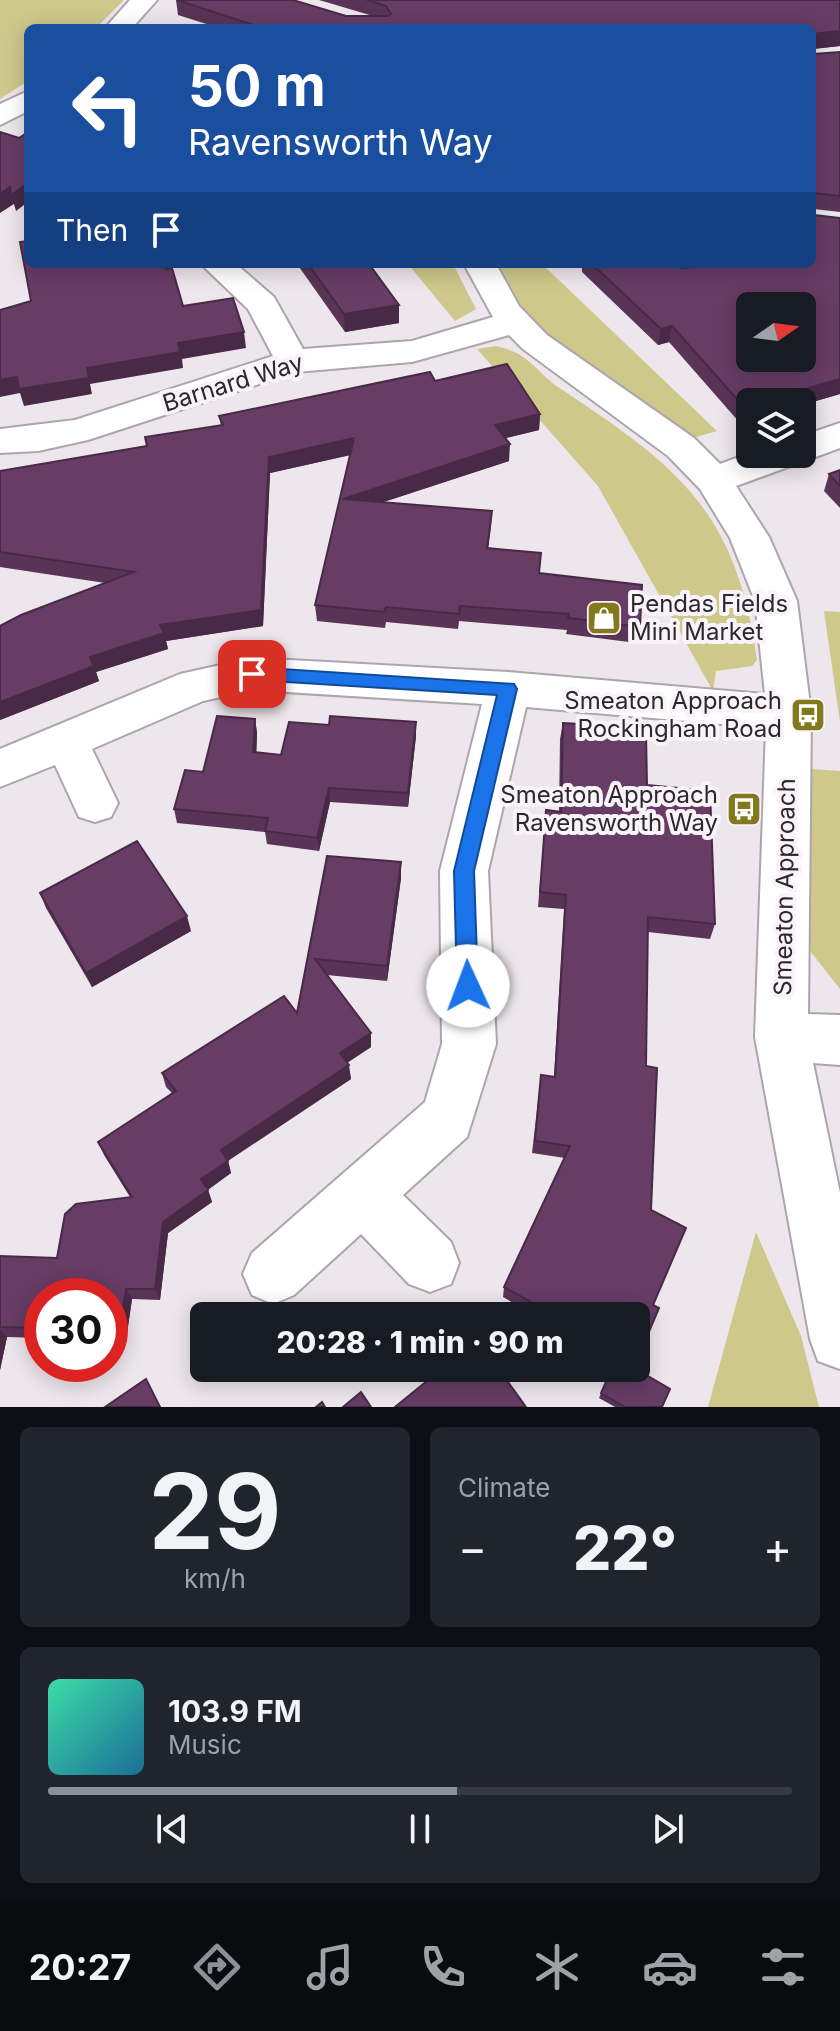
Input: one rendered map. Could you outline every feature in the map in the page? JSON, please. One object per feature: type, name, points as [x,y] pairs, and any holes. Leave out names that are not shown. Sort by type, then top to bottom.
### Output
[{"type":"street","points":[[122,24],[144,0]]},
{"type":"street","points":[[0,116],[24,101]]},
{"type":"street","points":[[222,268],[262,304],[293,362]]},
{"type":"street","name":"Smeaton Approach","points":[[482,268],[494,294],[514,321],[553,358],[681,447],[713,480],[749,537],[776,601],[789,713],[781,1037],[840,1339]]},
{"type":"street","name":"Barnard Way","points":[[0,441],[27,441],[84,429],[293,362],[422,350],[514,321]]},
{"type":"street","points":[[816,444],[840,435]]},
{"type":"street","points":[[713,480],[747,468]]},
{"type":"street","points":[[0,769],[195,686],[252,674],[508,689],[789,713]]},
{"type":"street","points":[[273,1274],[448,1118],[469,1044],[464,871],[508,689]]},
{"type":"street","points":[[66,741],[95,803]]},
{"type":"street","points":[[781,1037],[840,1040]]},
{"type":"street","points":[[362,1195],[430,1263]]},
{"type":"shaded area","points":[[0,0],[124,0],[100,24],[24,24],[24,84],[0,99]]},
{"type":"shaded area","points":[[411,268],[455,268],[476,309],[455,321]]},
{"type":"shaded area","points":[[496,268],[546,268],[717,431],[690,439],[606,383],[553,342],[510,293]]},
{"type":"shaded area","points":[[496,346],[525,358],[552,382],[639,444],[670,470],[696,498],[717,530],[734,566],[747,609],[757,660],[752,666],[716,671],[713,691],[598,486],[477,349]]},
{"type":"shaded area","points":[[824,611],[840,612],[840,722]]},
{"type":"shaded area","points":[[810,769],[840,771],[840,989],[807,947]]},
{"type":"shaded area","points":[[756,1232],[801,1336],[819,1407],[708,1407]]},
{"type":"building","points":[[177,0],[293,0],[346,16],[388,16],[391,14],[386,6],[367,0],[840,0],[840,31],[816,34],[816,24],[251,24]]},
{"type":"building","points":[[840,52],[840,196],[816,193],[816,54]]},
{"type":"building","points":[[0,132],[19,138],[24,135],[24,186],[11,195],[10,187],[0,194]]},
{"type":"building","points":[[816,215],[840,218],[840,379],[809,388],[736,388],[736,398],[672,326],[661,329],[596,268],[816,268]]},
{"type":"building","points":[[20,242],[24,242],[24,263]]},
{"type":"building","points":[[25,268],[172,268],[183,306],[233,298],[244,332],[178,343],[180,352],[87,368],[89,378],[19,389],[17,377],[0,380],[0,310],[31,301]]},
{"type":"building","points":[[311,268],[372,268],[399,305],[344,314]]},
{"type":"building","points":[[507,364],[540,414],[495,425],[510,444],[343,499],[492,511],[487,548],[541,553],[539,573],[642,585],[640,627],[568,618],[569,614],[460,606],[459,614],[386,607],[384,612],[315,605],[354,438],[269,457],[261,610],[160,625],[164,633],[90,657],[94,666],[0,702],[0,626],[134,572],[0,552],[0,471],[147,446],[145,437],[223,425],[219,416],[430,372],[435,381]]},
{"type":"building","points":[[840,470],[840,486],[829,474]]},
{"type":"building","points":[[217,716],[255,719],[253,752],[281,755],[289,722],[329,725],[330,716],[416,722],[408,793],[329,788],[317,838],[265,831],[268,818],[174,809],[185,770],[203,772]]},
{"type":"building","points":[[563,723],[598,725],[599,732],[646,734],[647,785],[710,791],[715,924],[648,917],[646,1066],[657,1068],[651,1210],[686,1228],[653,1305],[659,1308],[650,1329],[650,1302],[531,1302],[504,1287],[570,1146],[535,1141],[541,1075],[555,1077],[566,895],[540,892],[546,810],[561,812]]},
{"type":"building","points":[[137,841],[187,916],[86,973],[40,893]]},
{"type":"building","points":[[327,856],[401,862],[387,966],[315,959],[371,1033],[340,1053],[349,1065],[221,1150],[228,1161],[201,1179],[208,1190],[163,1222],[155,1289],[128,1289],[128,1278],[24,1278],[24,1328],[0,1327],[0,1256],[57,1258],[65,1214],[76,1204],[132,1197],[98,1142],[176,1091],[162,1073],[284,996],[297,1013]]},
{"type":"building","points":[[650,1377],[670,1389],[662,1407],[625,1407],[601,1393],[606,1382],[650,1382]]},
{"type":"building","points":[[146,1379],[160,1407],[105,1407]]},
{"type":"building","points":[[426,1382],[508,1382],[526,1407],[395,1407]]},
{"type":"building","points":[[361,1392],[371,1407],[343,1407]]},
{"type":"place","name":"Pendas Fields Mini Market","points":[[604,618]]},
{"type":"place","name":"Smeaton Approach Rockingham Road","points":[[808,715]]},
{"type":"place","name":"Smeaton Approach Ravensworth Way","points":[[744,809]]},
{"type":"route","points":[[252,674],[508,689],[464,871],[468,986]]}]
